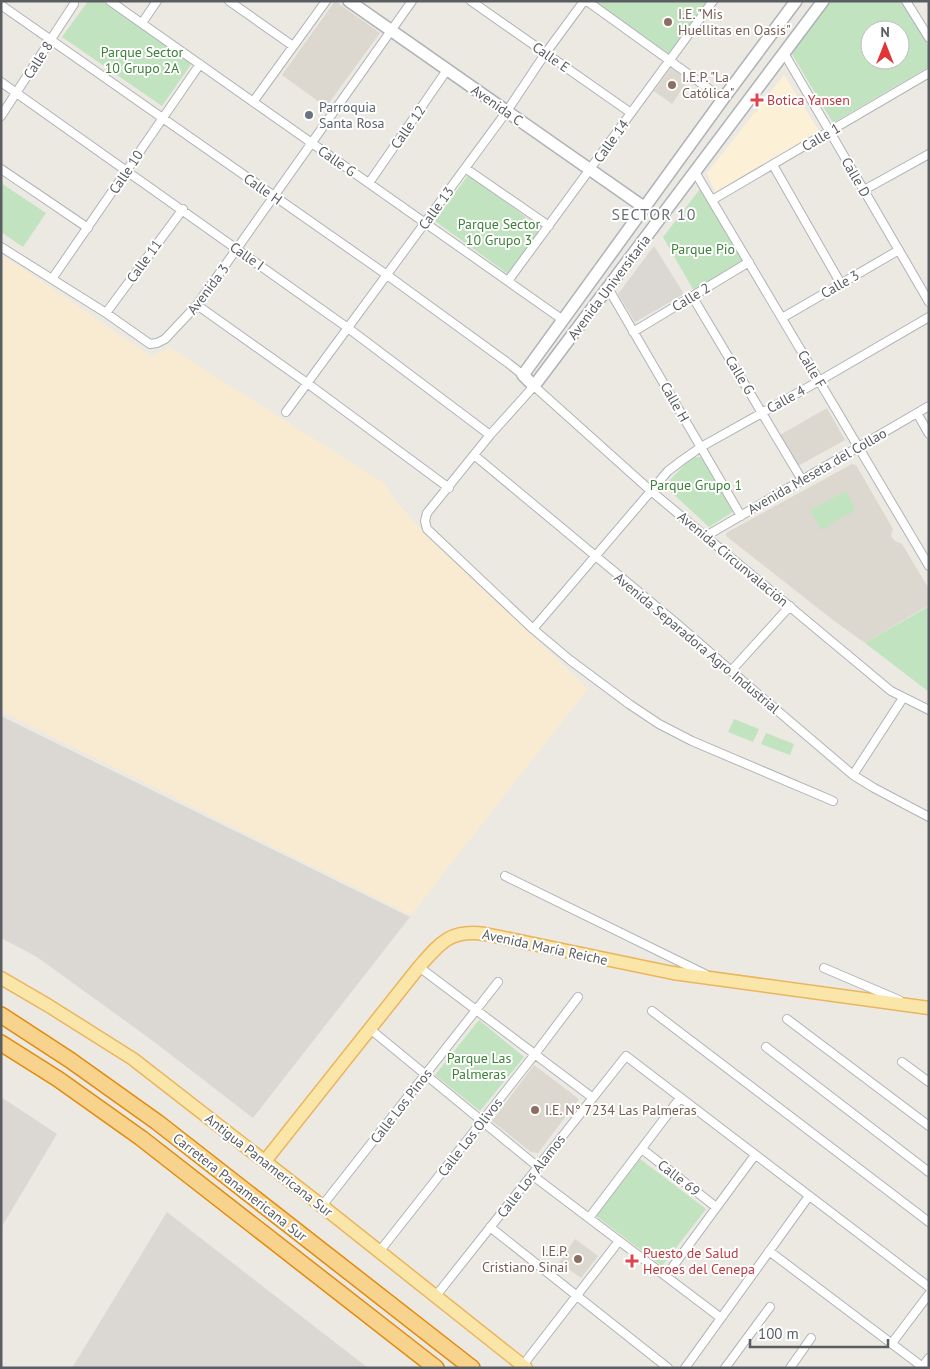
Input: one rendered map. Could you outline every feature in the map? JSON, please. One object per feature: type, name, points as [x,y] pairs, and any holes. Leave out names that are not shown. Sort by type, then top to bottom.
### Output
[{"type":"highway","name":"Carretera Panamericana Sur","points":[[1,1015],[77,1064],[157,1122],[472,1368]]},
{"type":"highway","name":"Carretera Panamericana Sur","points":[[1,1043],[58,1079],[140,1138],[436,1368]]},
{"type":"main road","name":"Avenida María Reiche","points":[[265,1161],[419,967],[444,940],[463,934],[474,932],[664,971],[929,1008]]},
{"type":"main road","name":"Antigua Panamericana Sur","points":[[1,978],[132,1059],[525,1366]]},
{"type":"street","name":"Calle G","points":[[110,1],[563,320]]},
{"type":"street","points":[[142,23],[157,1]]},
{"type":"street","points":[[229,1],[293,46]]},
{"type":"street","points":[[253,102],[326,1]]},
{"type":"street","name":"Avenida C","points":[[349,1],[645,208]]},
{"type":"street","name":"Avenida 3","points":[[106,313],[150,344],[157,344],[165,340],[197,305],[412,1]]},
{"type":"street","name":"Calle E","points":[[471,1],[631,113]]},
{"type":"street","points":[[585,1],[723,99]]},
{"type":"street","name":"Calle 13","points":[[286,412],[507,112],[545,54],[585,1]]},
{"type":"street","name":"Calle 14","points":[[508,281],[713,1]]},
{"type":"street","name":"Avenida Universitaria","points":[[523,375],[796,1]]},
{"type":"street","name":"Avenida Universitaria","points":[[533,628],[427,529],[425,521],[427,513],[490,435],[534,386],[823,1]]},
{"type":"street","points":[[906,1],[929,38]]},
{"type":"street","name":"Calle 8","points":[[1,116],[74,4]]},
{"type":"street","name":"Calle H","points":[[1,5],[386,275],[523,375]]},
{"type":"street","name":"Calle D","points":[[784,53],[929,302]]},
{"type":"street","name":"Calle 10","points":[[52,279],[200,64]]},
{"type":"street","name":"Calle 12","points":[[369,183],[447,70]]},
{"type":"street","name":"Calle 1","points":[[712,200],[929,73]]},
{"type":"street","name":"Calle I","points":[[1,82],[348,328],[490,435]]},
{"type":"street","points":[[864,190],[928,156]]},
{"type":"street","points":[[773,165],[841,284]]},
{"type":"street","points":[[465,168],[549,226]]},
{"type":"street","points":[[1,169],[88,228]]},
{"type":"street","name":"Calle F","points":[[696,172],[929,566]]},
{"type":"street","name":"Calle 11","points":[[106,313],[182,209]]},
{"type":"street","points":[[1,247],[106,313]]},
{"type":"street","name":"Calle 3","points":[[782,318],[899,250]]},
{"type":"street","name":"Calle 2","points":[[634,332],[749,262]]},
{"type":"street","name":"Calle H","points":[[608,288],[741,516]]},
{"type":"street","name":"Calle G","points":[[692,296],[802,480]]},
{"type":"street","points":[[197,305],[307,383],[448,488]]},
{"type":"street","name":"Calle 4","points":[[533,628],[668,471],[701,447],[929,317]]},
{"type":"street","name":"Avenida Circunvalación","points":[[523,375],[651,491],[891,691],[929,710]]},
{"type":"street","name":"Avenida Meseta del Collao","points":[[706,536],[929,406]]},
{"type":"street","points":[[917,413],[929,434]]},
{"type":"street","name":"Avenida Separadora Agro Industrial","points":[[474,455],[675,622],[853,775],[929,817]]},
{"type":"street","points":[[731,671],[790,606]]},
{"type":"street","points":[[533,628],[570,660],[659,724],[692,741],[834,801]]},
{"type":"street","points":[[853,775],[903,698]]},
{"type":"street","points":[[505,876],[714,978]]},
{"type":"street","points":[[419,967],[592,1098]]},
{"type":"street","points":[[824,968],[911,1005]]},
{"type":"street","name":"Calle Los Pinos","points":[[322,1206],[498,982]]},
{"type":"street","name":"Calle Los Olivos","points":[[379,1252],[578,997]]},
{"type":"street","points":[[652,1011],[929,1222]]},
{"type":"street","points":[[787,1019],[929,1126]]},
{"type":"street","points":[[370,1029],[538,1167]]},
{"type":"street","points":[[766,1047],[929,1172]]},
{"type":"street","name":"Calle Los Alamos","points":[[435,1296],[626,1056],[680,1098]]},
{"type":"street","points":[[902,1062],[929,1082]]},
{"type":"street","points":[[589,1218],[680,1098],[929,1288]]},
{"type":"street","name":"Calle 69","points":[[642,1148],[716,1207]]},
{"type":"street","points":[[666,1276],[755,1154]]},
{"type":"street","points":[[532,1175],[721,1318]]},
{"type":"street","points":[[685,1368],[809,1196]]},
{"type":"street","points":[[490,1227],[668,1368]]},
{"type":"street","points":[[525,1366],[619,1241]]},
{"type":"street","points":[[769,1251],[924,1367],[929,1358]]},
{"type":"street","points":[[892,1343],[929,1294]]},
{"type":"street","points":[[726,1368],[770,1307]]},
{"type":"street","points":[[790,1368],[811,1338]]},
{"type":"shaded area","points":[[335,1],[380,33],[326,107],[282,75]]},
{"type":"shaded area","name":"I.E.P. \"La Católica\"","points":[[671,68],[688,80],[672,104],[654,91]]},
{"type":"shaded area","points":[[784,75],[819,131],[715,192],[707,173]]},
{"type":"shaded area","points":[[654,246],[684,294],[635,322],[618,294]]},
{"type":"shaded area","points":[[827,408],[845,440],[798,466],[780,435]]},
{"type":"shaded area","points":[[852,464],[856,465],[893,529],[891,536],[895,541],[902,544],[929,589],[929,605],[865,643],[726,536],[726,533]]},
{"type":"shaded area","points":[[1,716],[410,917],[253,1118],[153,1041],[37,957],[1,938]]},
{"type":"shaded area","name":"I.E. N° 7234 Las Palmeras","points":[[534,1065],[579,1099],[538,1153],[531,1152],[492,1121]]},
{"type":"shaded area","points":[[1,1097],[57,1134],[1,1228]]},
{"type":"shaded area","points":[[167,1212],[368,1368],[72,1368]]},
{"type":"shaded area","name":"I.E.P. Cristiano Sinai","points":[[575,1239],[598,1256],[581,1278],[559,1262]]},
{"type":"green space","name":"Parque Sector 10 Grupo 2A","points":[[88,1],[103,1],[192,63],[162,106],[62,37]]},
{"type":"green space","points":[[595,1],[708,1],[669,54]]},
{"type":"green space","points":[[829,1],[901,1],[929,47],[929,67],[833,123],[792,54],[792,50]]},
{"type":"green space","name":"Parque Sector 10 Grupo 3","points":[[468,175],[541,228],[508,274],[435,221]]},
{"type":"green space","points":[[1,183],[46,213],[23,247],[1,232]]},
{"type":"green space","name":"Parque Pio","points":[[700,189],[745,260],[694,291],[663,237]]},
{"type":"green space","name":"Parque Grupo 1","points":[[702,457],[736,510],[709,527],[669,490],[669,481],[691,458]]},
{"type":"green space","points":[[846,491],[856,510],[821,530],[810,510]]},
{"type":"green space","points":[[929,606],[929,692],[865,643]]},
{"type":"green space","points":[[734,719],[759,729],[753,742],[728,732]]},
{"type":"green space","points":[[766,733],[794,744],[790,755],[761,744]]},
{"type":"green space","name":"Parque Las Palmeras","points":[[479,1020],[524,1057],[480,1111],[435,1075]]},
{"type":"green space","points":[[640,1159],[706,1209],[662,1266],[596,1216]]},
{"type":"sand","points":[[1,255],[152,357],[169,347],[384,483],[393,497],[419,527],[588,689],[411,915],[1,711]]},
{"type":"place","name":"I.E. \"Mis Huellitas en Oasis\"","points":[[668,22]]},
{"type":"place","name":"I.E.P. \"La Católica\"","points":[[672,85]]},
{"type":"place","name":"Botica Yansen","points":[[757,100]]},
{"type":"place","name":"Parroquia Santa Rosa","points":[[309,115]]},
{"type":"place","name":"I.E. N° 7234 Las Palmeras","points":[[535,1110]]},
{"type":"place","name":"I.E.P. Cristiano Sinai","points":[[578,1259]]},
{"type":"place","name":"Puesto de Salud Heroes del Cenepa","points":[[632,1261]]},
{"type":"district","name":"SECTOR 10","points":[[654,214]]}]
